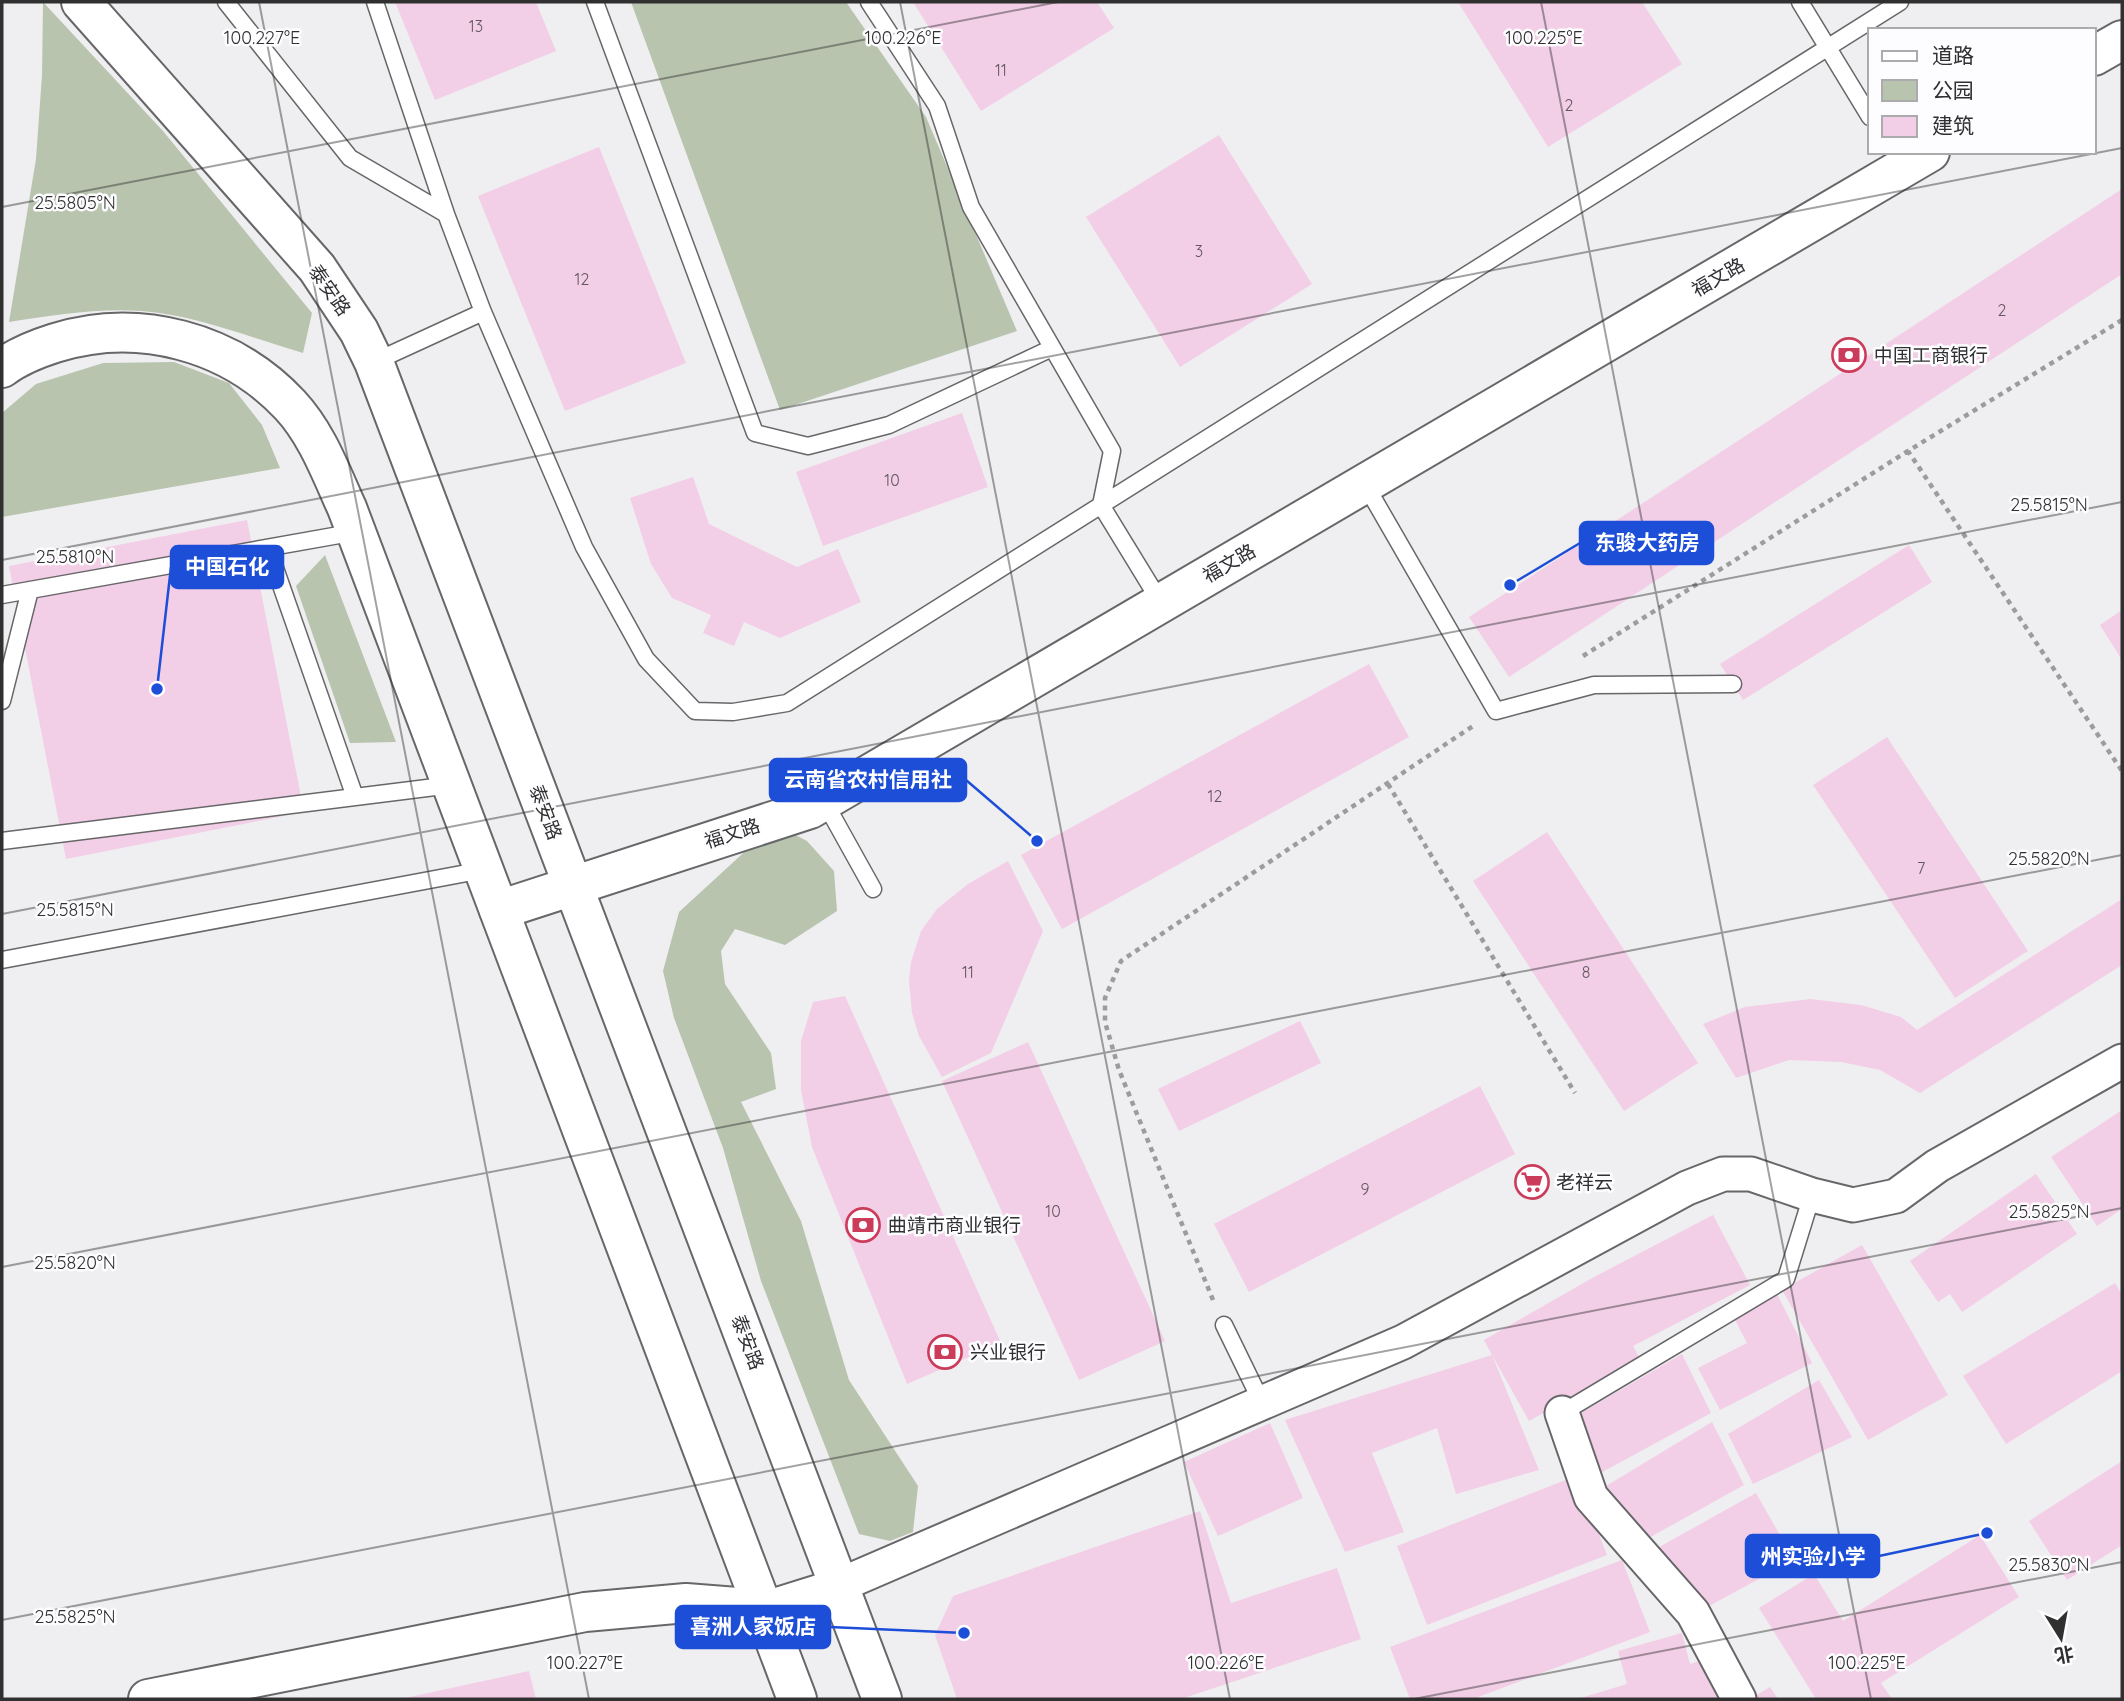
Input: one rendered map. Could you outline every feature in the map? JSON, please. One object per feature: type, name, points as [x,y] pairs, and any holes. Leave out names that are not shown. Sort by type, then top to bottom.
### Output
[{"type":"main road","name":"泰安路","points":[[80,2],[317,268],[354,323],[374,362],[882,1699]]},
{"type":"main road","points":[[2096,55],[2122,40]]},
{"type":"main road","name":"福文路","points":[[499,910],[810,809],[1365,484],[1908,158]]},
{"type":"main road","points":[[2,368],[24,355],[89,335],[161,335],[222,355],[255,374],[275,391],[307,426],[329,466],[356,532],[797,1699]]},
{"type":"main road","points":[[148,1699],[585,1612],[686,1603],[763,1609]]},
{"type":"street","points":[[763,1609],[840,1586],[1403,1342],[1687,1188],[1723,1174],[1751,1174],[1812,1195],[1853,1205],[1896,1196],[1937,1166],[2122,1061]]},
{"type":"street","points":[[1562,1413],[1591,1497],[1693,1612],[1739,1699]]},
{"type":"lane","points":[[226,2],[349,158],[446,214]]},
{"type":"lane","points":[[375,2],[446,214],[483,312],[584,548],[646,659],[695,711],[733,712],[787,703],[1900,2]]},
{"type":"lane","points":[[595,2],[755,433],[808,446],[889,425],[1052,348]]},
{"type":"lane","points":[[869,2],[937,106],[971,207],[1112,451],[1101,505],[1161,603]]},
{"type":"lane","points":[[1800,2],[1868,114]]},
{"type":"lane","points":[[374,362],[483,312]]},
{"type":"lane","points":[[1365,484],[1496,711],[1594,685],[1733,684]]},
{"type":"lane","points":[[2,595],[356,532]]},
{"type":"lane","points":[[268,548],[355,797]]},
{"type":"lane","points":[[2,701],[30,590]]},
{"type":"lane","points":[[2,841],[452,785]]},
{"type":"lane","points":[[824,801],[873,888]]},
{"type":"lane","points":[[2,960],[483,870]]},
{"type":"lane","points":[[1562,1413],[1786,1279],[1812,1195]]},
{"type":"lane","points":[[1224,1325],[1262,1403]]},
{"type":"path","points":[[1578,659],[2122,320]]},
{"type":"path","points":[[1908,451],[2122,771]]},
{"type":"path","points":[[1224,1325],[1119,1070],[1105,1021],[1105,998],[1121,961],[1496,711]]},
{"type":"path","points":[[1388,783],[1575,1093]]},
{"type":"green space","points":[[43,2],[163,131],[312,313],[303,353],[203,322],[162,313],[92,311],[9,322],[36,159],[42,75]]},
{"type":"green space","points":[[631,2],[846,2],[926,117],[1017,331],[780,410]]},
{"type":"green space","points":[[174,362],[229,383],[262,425],[280,468],[2,517],[2,413],[36,384],[103,363]]},
{"type":"green space","points":[[325,555],[396,742],[350,743],[296,586]]},
{"type":"green space","points":[[784,829],[807,841],[834,871],[837,911],[785,945],[735,929],[721,951],[725,984],[771,1053],[776,1089],[741,1102],[801,1221],[849,1380],[918,1486],[913,1532],[890,1541],[859,1534],[761,1281],[723,1148],[674,1018],[663,971],[679,912],[752,845]]},
{"type":"building","points":[[395,2],[536,2],[556,51],[435,100]]},
{"type":"building","points":[[913,2],[1097,2],[1114,28],[981,111]]},
{"type":"building","points":[[1458,2],[1642,2],[1682,64],[1548,147]]},
{"type":"building","points":[[1219,135],[1312,284],[1180,367],[1086,217]]},
{"type":"building","points":[[599,147],[686,363],[565,411],[478,196]]},
{"type":"building","points":[[2122,189],[2122,274],[1509,677],[1469,617]]},
{"type":"building","points":[[962,413],[988,487],[823,546],[796,472]]},
{"type":"building","points":[[693,477],[709,524],[797,567],[838,549],[861,602],[780,638],[744,622],[734,646],[703,633],[711,615],[672,598],[651,564],[630,498]]},
{"type":"building","points":[[247,520],[304,812],[66,859],[9,566]]},
{"type":"building","points":[[1909,545],[1932,582],[1743,700],[1720,664]]},
{"type":"building","points":[[2122,610],[2122,660],[2100,625]]},
{"type":"building","points":[[1369,664],[1409,737],[1062,929],[1021,855]]},
{"type":"building","points":[[1887,737],[2028,951],[1955,998],[1813,785]]},
{"type":"building","points":[[1547,832],[1698,1063],[1624,1111],[1473,881]]},
{"type":"building","points":[[1008,861],[1043,931],[991,1053],[942,1077],[919,1036],[912,1013],[909,981],[911,962],[921,931],[937,909],[968,884]]},
{"type":"building","points":[[2122,899],[2122,965],[1920,1093],[1880,1070],[1841,1062],[1789,1060],[1736,1078],[1703,1024],[1745,1007],[1810,999],[1861,1005],[1901,1017],[1917,1030]]},
{"type":"building","points":[[845,996],[1001,1343],[907,1384],[812,1147],[801,1090],[801,1041],[813,1002]]},
{"type":"building","points":[[1300,1021],[1321,1063],[1179,1131],[1158,1089]]},
{"type":"building","points":[[1028,1042],[1165,1341],[1079,1380],[942,1081]]},
{"type":"building","points":[[1480,1086],[1515,1154],[1249,1292],[1214,1224]]},
{"type":"building","points":[[2122,1110],[2122,1209],[2097,1226],[2051,1157]]},
{"type":"building","points":[[2036,1174],[2077,1234],[1962,1312],[1950,1294],[1938,1302],[1910,1261]]},
{"type":"building","points":[[1713,1215],[1750,1285],[1633,1346],[1640,1359],[1529,1421],[1484,1340],[1594,1277]]},
{"type":"building","points":[[1862,1245],[1948,1395],[1868,1440],[1782,1290]]},
{"type":"building","points":[[2115,1283],[2122,1295],[2122,1371],[2006,1444],[1963,1376]]},
{"type":"building","points":[[1777,1294],[1812,1363],[1720,1410],[1698,1368],[1747,1343],[1733,1316]]},
{"type":"building","points":[[1682,1354],[1711,1413],[1595,1476],[1574,1417]]},
{"type":"building","points":[[1492,1355],[1539,1470],[1456,1494],[1437,1428],[1372,1453],[1404,1532],[1345,1552],[1285,1420]]},
{"type":"building","points":[[1819,1380],[1852,1437],[1753,1484],[1728,1434]]},
{"type":"building","points":[[1712,1422],[1744,1485],[1647,1539],[1601,1489]]},
{"type":"building","points":[[1270,1423],[1303,1498],[1218,1536],[1184,1462]]},
{"type":"building","points":[[2122,1461],[2122,1545],[2067,1580],[2029,1521]]},
{"type":"building","points":[[1576,1476],[1607,1555],[1427,1625],[1397,1546]]},
{"type":"building","points":[[1756,1493],[1794,1560],[1711,1605],[1689,1599],[1652,1551]]},
{"type":"building","points":[[1200,1511],[1231,1603],[1337,1568],[1361,1639],[1181,1699],[957,1699],[935,1635],[953,1596]]},
{"type":"building","points":[[1980,1535],[2019,1597],[1881,1683],[1892,1699],[1816,1699],[1759,1608],[1814,1574],[1843,1621]]},
{"type":"building","points":[[1622,1560],[1650,1632],[1473,1699],[1410,1699],[1390,1647]]},
{"type":"building","points":[[1682,1633],[1690,1664],[1709,1658],[1721,1699],[1577,1699],[1627,1684],[1618,1651]]},
{"type":"building","points":[[529,1671],[536,1699],[405,1699],[405,1698]]},
{"type":"building","points":[[1770,1687],[1778,1699],[1750,1699]]},
{"type":"place","name":"中国工商银行","points":[[1849,355]]},
{"type":"place","name":"东骏大药房","points":[[1510,585]]},
{"type":"place","name":"中国石化","points":[[157,689]]},
{"type":"place","name":"云南省农村信用社","points":[[1037,841]]},
{"type":"place","name":"老祥云","points":[[1532,1182]]},
{"type":"place","name":"曲靖市商业银行","points":[[863,1225]]},
{"type":"place","name":"兴业银行","points":[[945,1352]]},
{"type":"place","name":"州实验小学","points":[[1987,1533]]},
{"type":"place","name":"喜洲人家饭店","points":[[964,1633]]}]
